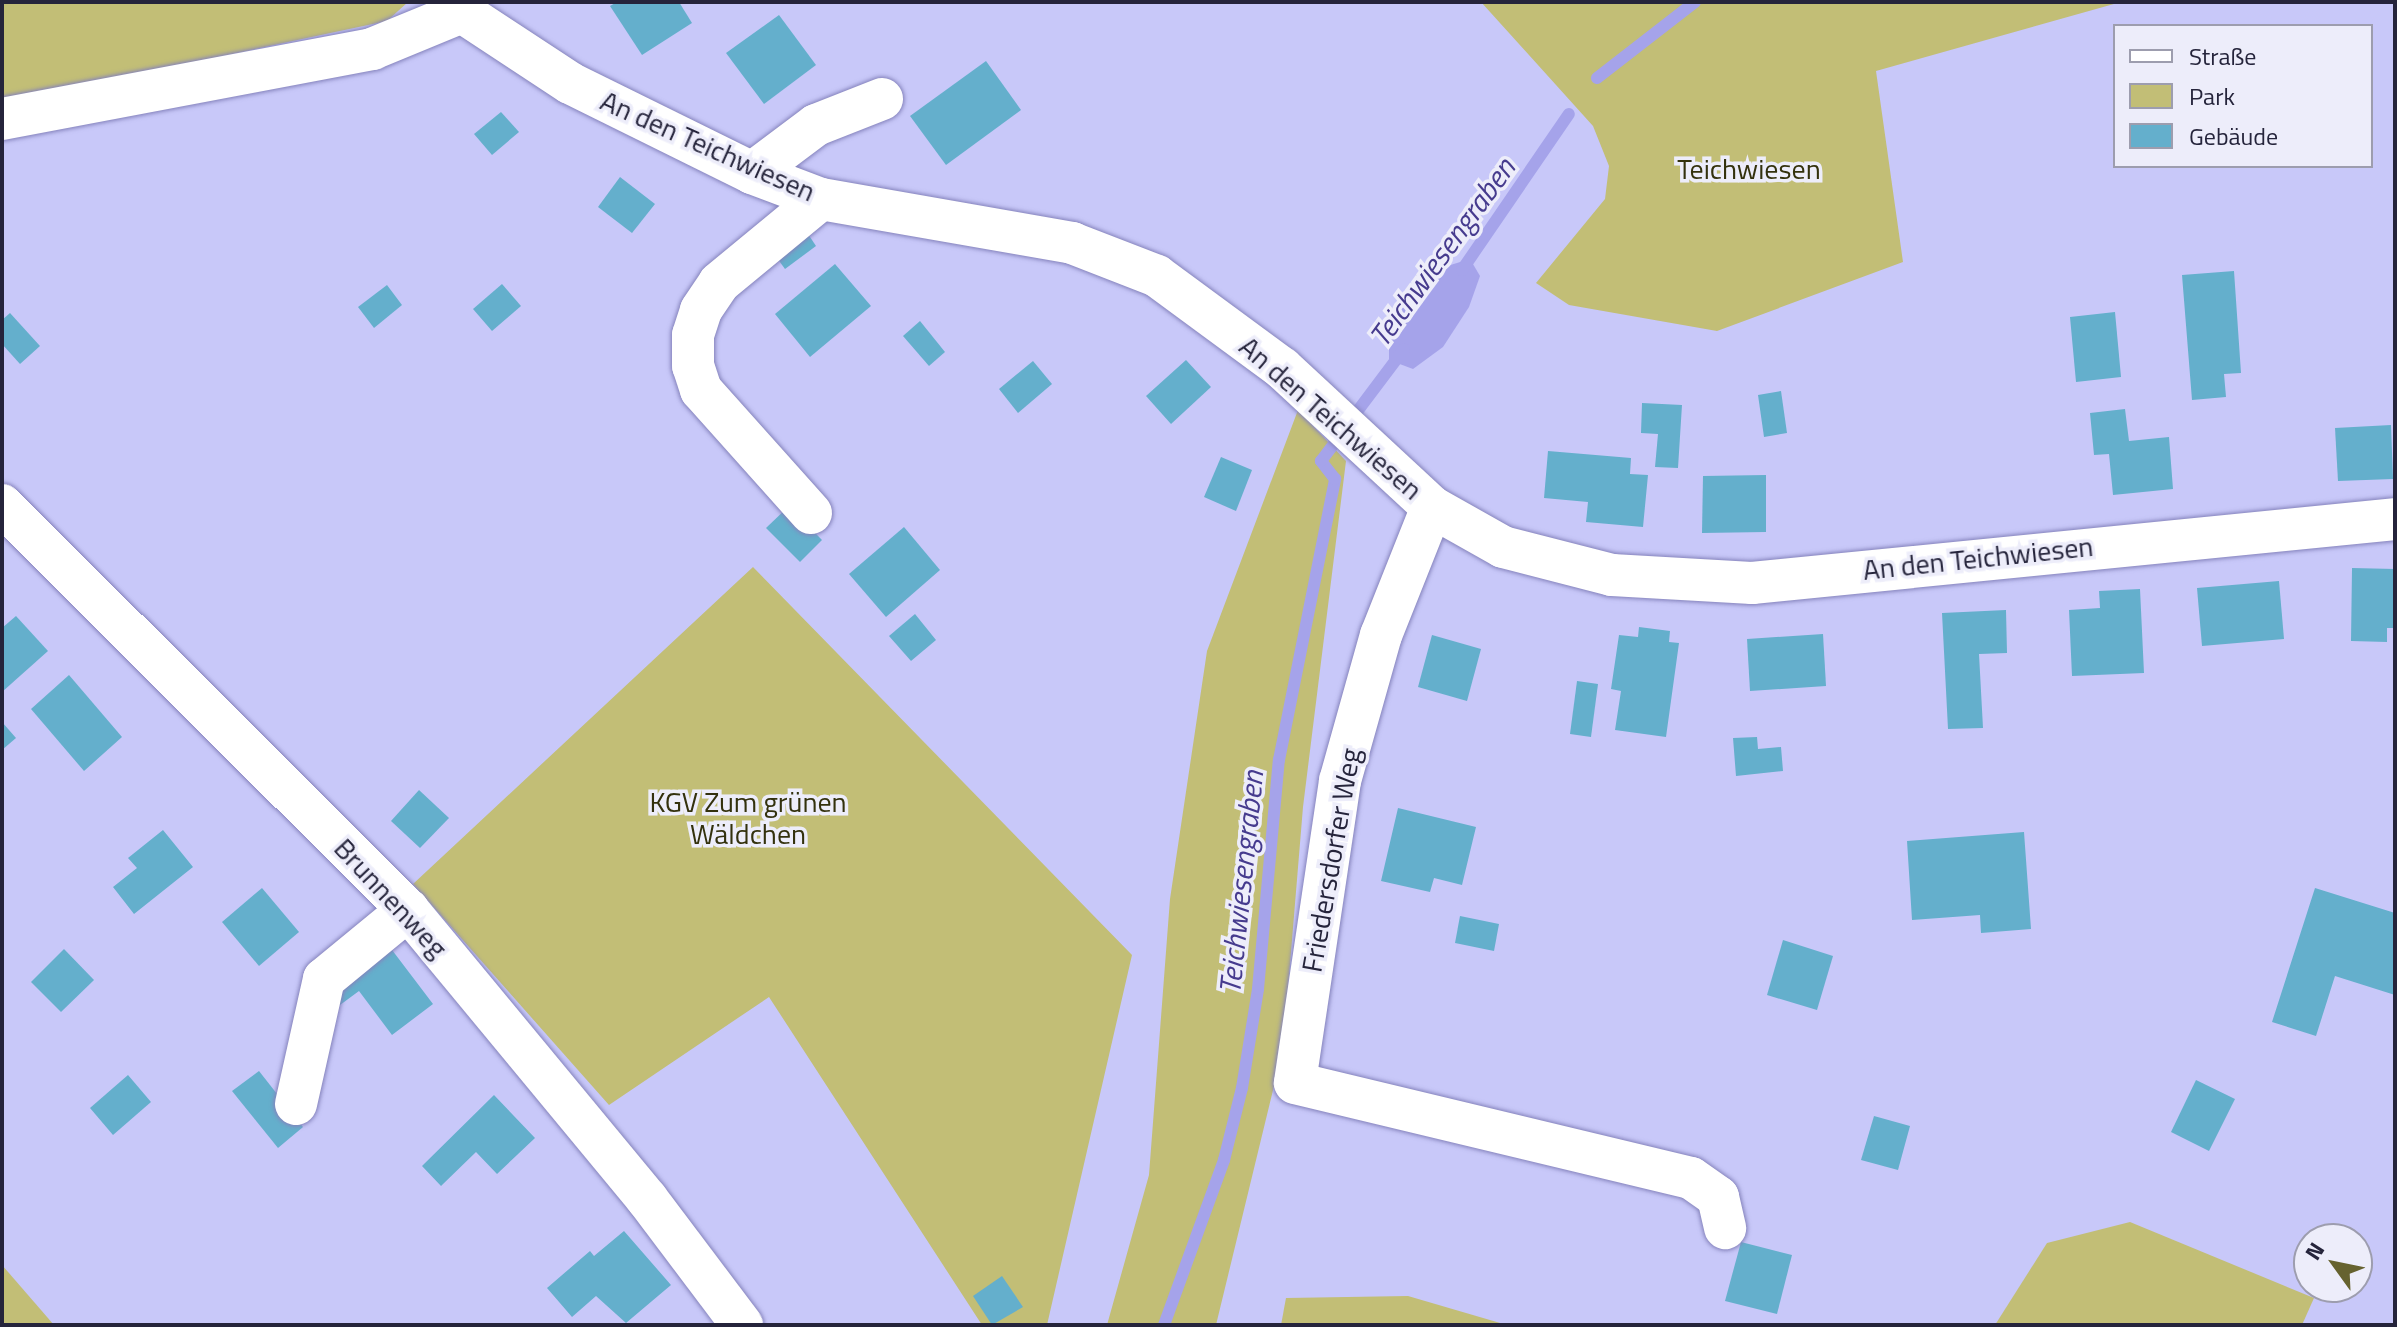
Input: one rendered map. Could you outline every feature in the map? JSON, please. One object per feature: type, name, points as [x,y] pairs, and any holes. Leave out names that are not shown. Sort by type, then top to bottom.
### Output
[{"type":"street","name":"An den Teichwiesen","points":[[2,119],[372,49],[460,7],[570,83],[752,173],[821,199],[1072,243],[1157,276],[1282,368],[1432,507],[1503,547],[1612,575],[1752,583],[2395,519]]},
{"type":"street","points":[[752,173],[816,125],[882,99]]},
{"type":"street","points":[[811,513],[701,390],[693,366],[693,335],[701,310],[719,283],[821,199]]},
{"type":"street","name":"Brunnenweg","points":[[2,505],[408,910],[647,1199],[742,1325]]},
{"type":"street","name":"Friedersdorfer Weg","points":[[1432,507],[1381,635],[1340,781],[1295,1083],[1691,1178],[1718,1197],[1725,1228]]},
{"type":"street","points":[[296,1104],[324,979],[408,910]]},
{"type":"green space","points":[[2,2],[408,2],[387,21],[2,103]]},
{"type":"green space","name":"Teichwiesen","points":[[1481,2],[2121,2],[1876,71],[1903,262],[1717,331],[1569,305],[1536,283],[1605,199],[1609,166],[1593,126]]},
{"type":"green space","points":[[1298,410],[1346,461],[1303,807],[1283,1049],[1216,1325],[1107,1325],[1149,1175],[1170,899],[1207,651]]},
{"type":"green space","name":"KGV Zum grünen Wäldchen","points":[[753,567],[1132,955],[1047,1325],[982,1325],[769,997],[609,1105],[413,884]]},
{"type":"green space","points":[[2130,1222],[2293,1289],[2293,1303],[2312,1303],[2302,1325],[1995,1325],[2047,1243]]},
{"type":"green space","points":[[2,1265],[54,1325],[2,1325]]},
{"type":"green space","points":[[1408,1296],[1507,1325],[1281,1325],[1286,1298]]},
{"type":"water","points":[[1470,259],[1480,276],[1469,307],[1443,347],[1413,369],[1389,360],[1389,324],[1420,285],[1444,267]]},
{"type":"building","points":[[617,2],[679,2],[692,23],[642,55],[610,6]]},
{"type":"building","points":[[779,15],[816,65],[764,104],[726,53]]},
{"type":"building","points":[[986,61],[1021,110],[946,165],[910,116]]},
{"type":"building","points":[[501,112],[519,132],[492,155],[474,134]]},
{"type":"building","points":[[620,177],[655,204],[632,233],[598,207]]},
{"type":"building","points":[[804,228],[816,246],[785,269],[772,251]]},
{"type":"building","points":[[835,264],[871,306],[810,357],[775,314]]},
{"type":"building","points":[[2234,271],[2241,373],[2224,374],[2226,397],[2192,400],[2182,275]]},
{"type":"building","points":[[502,284],[521,306],[492,331],[473,309]]},
{"type":"building","points":[[387,285],[402,305],[374,328],[358,307]]},
{"type":"building","points":[[2115,312],[2121,377],[2076,382],[2070,317]]},
{"type":"building","points":[[10,313],[40,346],[20,364],[2,344],[2,320]]},
{"type":"building","points":[[920,321],[945,352],[929,366],[903,336]]},
{"type":"building","points":[[1186,360],[1211,387],[1171,424],[1146,396]]},
{"type":"building","points":[[1033,361],[1052,384],[1018,413],[999,389]]},
{"type":"building","points":[[1781,391],[1787,433],[1764,437],[1758,395]]},
{"type":"building","points":[[1642,403],[1682,405],[1678,468],[1655,467],[1658,434],[1641,433]]},
{"type":"building","points":[[2125,409],[2129,441],[2169,437],[2173,489],[2113,495],[2109,454],[2094,455],[2090,413]]},
{"type":"building","points":[[2391,425],[2393,479],[2338,481],[2335,428]]},
{"type":"building","points":[[1548,451],[1631,458],[1630,474],[1648,475],[1643,527],[1586,522],[1588,502],[1544,498]]},
{"type":"building","points":[[1221,457],[1252,470],[1236,511],[1204,497]]},
{"type":"building","points":[[1766,475],[1766,532],[1702,533],[1703,476]]},
{"type":"building","points":[[789,506],[822,540],[800,562],[766,528]]},
{"type":"building","points":[[904,527],[940,570],[886,617],[849,574]]},
{"type":"building","points":[[2352,568],[2395,569],[2395,628],[2387,628],[2387,642],[2351,641]]},
{"type":"building","points":[[2279,581],[2284,639],[2202,646],[2197,588]]},
{"type":"building","points":[[2140,589],[2144,673],[2072,676],[2069,610],[2100,608],[2099,591]]},
{"type":"building","points":[[2006,610],[2007,653],[1979,654],[1983,728],[1948,729],[1942,613]]},
{"type":"building","points":[[915,614],[936,640],[911,661],[889,636]]},
{"type":"building","points":[[16,616],[48,651],[2,692],[2,628]]},
{"type":"building","points":[[1639,627],[1670,631],[1669,642],[1679,643],[1666,737],[1615,730],[1621,691],[1611,689],[1619,635],[1638,637]]},
{"type":"building","points":[[1823,634],[1826,686],[1750,691],[1747,639]]},
{"type":"building","points":[[1432,635],[1481,649],[1467,701],[1418,687]]},
{"type":"building","points":[[69,675],[122,737],[84,771],[31,709]]},
{"type":"building","points":[[1577,681],[1598,684],[1591,737],[1570,734]]},
{"type":"building","points":[[2,722],[16,738],[2,750]]},
{"type":"building","points":[[1757,737],[1758,749],[1781,747],[1783,771],[1736,776],[1733,738]]},
{"type":"building","points":[[419,790],[449,818],[420,848],[391,821]]},
{"type":"building","points":[[1398,808],[1476,827],[1462,885],[1434,878],[1430,892],[1381,881]]},
{"type":"building","points":[[163,830],[193,867],[134,914],[113,887],[137,868],[128,858]]},
{"type":"building","points":[[2024,832],[2031,929],[1981,933],[1980,915],[1912,920],[1907,841]]},
{"type":"building","points":[[262,888],[299,932],[259,966],[222,922]]},
{"type":"building","points":[[2315,888],[2395,913],[2395,995],[2335,976],[2316,1036],[2272,1022]]},
{"type":"building","points":[[1460,916],[1499,924],[1494,951],[1455,943]]},
{"type":"building","points":[[1783,940],[1833,956],[1817,1010],[1767,995]]},
{"type":"building","points":[[386,942],[433,1004],[392,1035],[359,991],[340,1005],[326,988]]},
{"type":"building","points":[[64,949],[94,980],[61,1012],[31,982]]},
{"type":"building","points":[[259,1071],[303,1127],[278,1148],[232,1091]]},
{"type":"building","points":[[128,1075],[151,1102],[113,1135],[90,1108]]},
{"type":"building","points":[[2196,1080],[2235,1099],[2209,1151],[2171,1132]]},
{"type":"building","points":[[494,1095],[535,1138],[497,1174],[476,1152],[441,1186],[422,1166]]},
{"type":"building","points":[[1874,1116],[1910,1126],[1898,1170],[1861,1160]]},
{"type":"building","points":[[624,1231],[671,1285],[626,1323],[596,1296],[572,1317],[547,1288],[590,1251],[594,1256]]},
{"type":"building","points":[[1741,1242],[1792,1255],[1777,1314],[1725,1301]]},
{"type":"building","points":[[1002,1276],[1023,1307],[992,1325],[973,1296]]},
{"type":"waterway","name":"Teichwiesengraben","points":[[1597,78],[1695,2]]},
{"type":"waterway","name":"Teichwiesengraben","points":[[1462,270],[1569,114]]},
{"type":"waterway","name":"Teichwiesengraben","points":[[1353,417],[1404,349]]},
{"type":"waterway","name":"Teichwiesengraben","points":[[1164,1325],[1224,1160],[1242,1088],[1258,989],[1279,760],[1335,479],[1321,461],[1333,445]]}]
